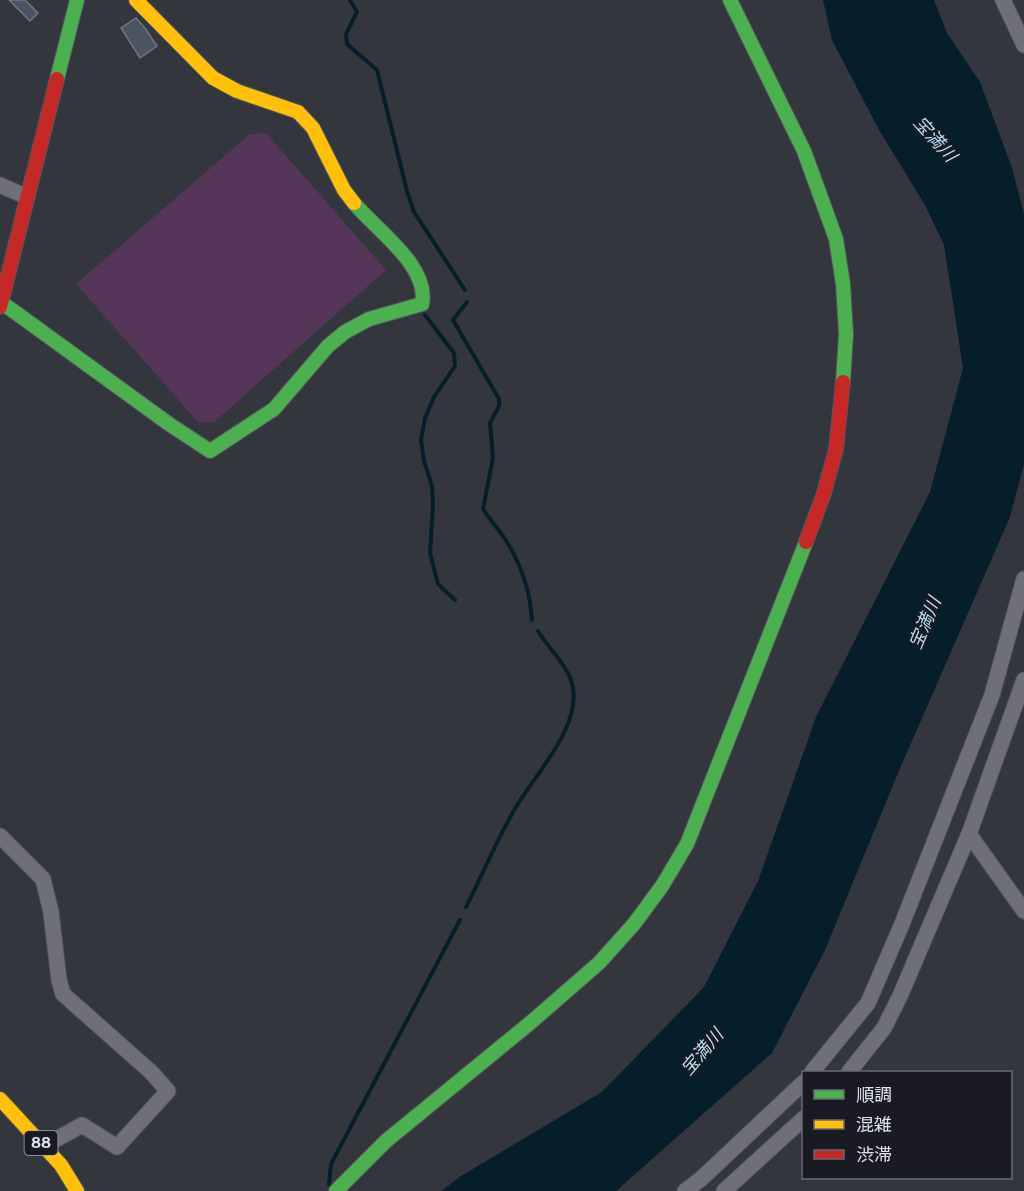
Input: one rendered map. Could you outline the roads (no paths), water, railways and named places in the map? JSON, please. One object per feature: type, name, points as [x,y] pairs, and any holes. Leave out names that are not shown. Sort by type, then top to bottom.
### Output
[{"type":"street","points":[[77,0],[1,304],[210,451],[274,409],[328,346],[345,332],[369,319],[422,304],[424,296],[417,275],[408,261],[344,190],[313,128],[298,112],[237,91],[213,78],[136,0]]},
{"type":"street","points":[[336,1191],[386,1141],[599,963],[634,924],[662,886],[687,843],[824,493],[836,449],[840,421],[846,334],[843,284],[836,239],[804,151],[730,0]]},
{"type":"street","points":[[1004,0],[1024,45]]},
{"type":"street","points":[[0,184],[27,197]]},
{"type":"street","points":[[813,1071],[868,1003],[902,924],[992,694],[1024,579]]},
{"type":"street","points":[[850,1071],[884,1028],[900,996],[969,834],[1024,680]]},
{"type":"street","points":[[969,834],[1024,911]]},
{"type":"street","points":[[0,837],[43,879],[51,912],[59,980],[63,994],[152,1072],[168,1091],[117,1147],[82,1125],[44,1146]]},
{"type":"street","points":[[684,1191],[701,1179],[802,1084]]},
{"type":"street","name":"88","points":[[0,1099],[61,1165],[77,1191]]},
{"type":"street","points":[[724,1191],[802,1120]]},
{"type":"water","name":"宝満川","points":[[823,0],[934,0],[947,33],[980,82],[1012,168],[1024,214],[1024,464],[1010,517],[901,766],[825,950],[772,1053],[616,1191],[441,1191],[461,1176],[602,1092],[704,987],[758,881],[816,717],[930,492],[963,368],[944,245],[925,205],[879,130],[832,40]]},
{"type":"waterway","points":[[350,0],[357,12],[346,34],[347,44],[377,70],[414,212],[465,290]]},
{"type":"waterway","points":[[467,302],[453,320],[499,399],[499,406],[490,423],[493,458],[483,509],[503,536],[519,566],[529,598],[532,620]]},
{"type":"waterway","points":[[425,315],[454,353],[455,366],[434,397],[425,418],[421,440],[424,461],[432,486],[430,553],[438,584],[455,600]]},
{"type":"waterway","points":[[466,907],[509,819],[556,747],[571,713],[574,696],[571,680],[538,631]]},
{"type":"waterway","points":[[329,1184],[331,1164],[460,920]]}]
